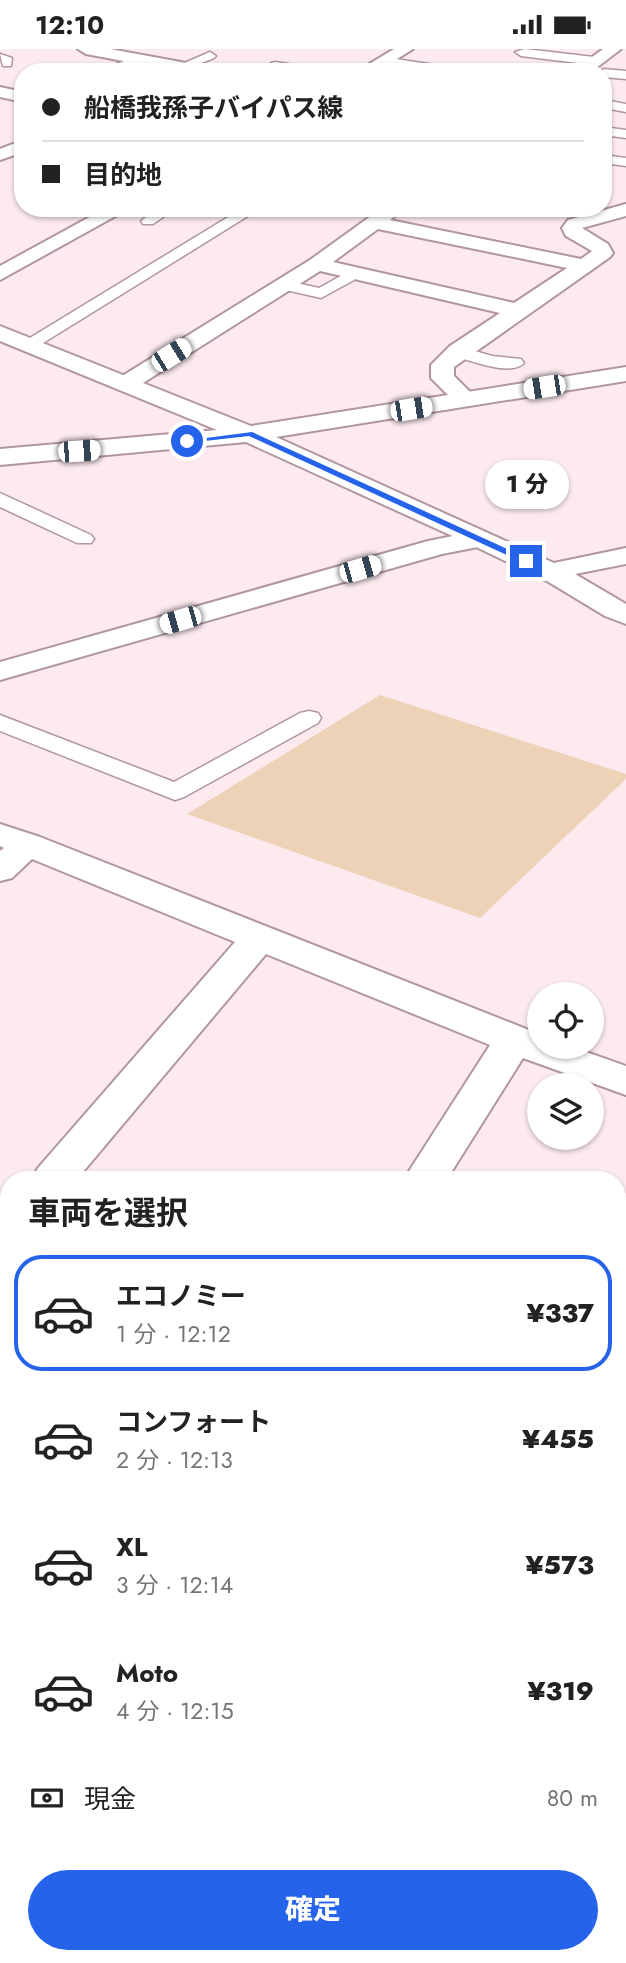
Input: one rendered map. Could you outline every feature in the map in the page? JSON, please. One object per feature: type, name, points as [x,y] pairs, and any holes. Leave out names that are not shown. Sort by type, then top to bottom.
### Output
[{"type":"street","points":[[95,50],[160,63]]},
{"type":"street","points":[[369,51],[394,55]]},
{"type":"street","points":[[608,63],[626,60]]},
{"type":"street","points":[[0,274],[104,217]]},
{"type":"street","points":[[127,383],[317,264],[383,217]]},
{"type":"street","points":[[466,400],[443,378],[442,365],[458,351],[603,254],[601,248],[573,232],[572,228],[575,224],[602,217]]},
{"type":"street","points":[[375,223],[587,267]]},
{"type":"street","points":[[317,264],[519,311]]},
{"type":"street","points":[[0,333],[250,434],[551,572],[597,602],[626,615]]},
{"type":"street","points":[[0,457],[250,434],[626,374]]},
{"type":"street","points":[[0,671],[438,547],[478,539]]},
{"type":"street","points":[[551,572],[592,561],[626,556]]},
{"type":"street","points":[[0,870],[14,839],[514,1040],[626,1081]]},
{"type":"street","points":[[61,1171],[259,938]]},
{"type":"street","points":[[430,1171],[514,1040]]},
{"type":"lane","points":[[521,52],[584,63]]},
{"type":"lane","points":[[394,55],[417,63]]},
{"type":"lane","points":[[128,63],[139,59]]},
{"type":"lane","points":[[148,221],[155,217]]},
{"type":"lane","points":[[29,344],[239,217]]},
{"type":"lane","points":[[283,285],[321,293],[348,277]]},
{"type":"lane","points":[[458,351],[489,361],[515,363]]},
{"type":"lane","points":[[0,499],[84,539]]},
{"type":"lane","points":[[0,722],[175,792],[309,717]]},
{"type":"shaded area","points":[[380,695],[626,774],[626,779],[480,918],[187,814]]},
{"type":"route","points":[[187,441],[250,434],[526,561]]}]
